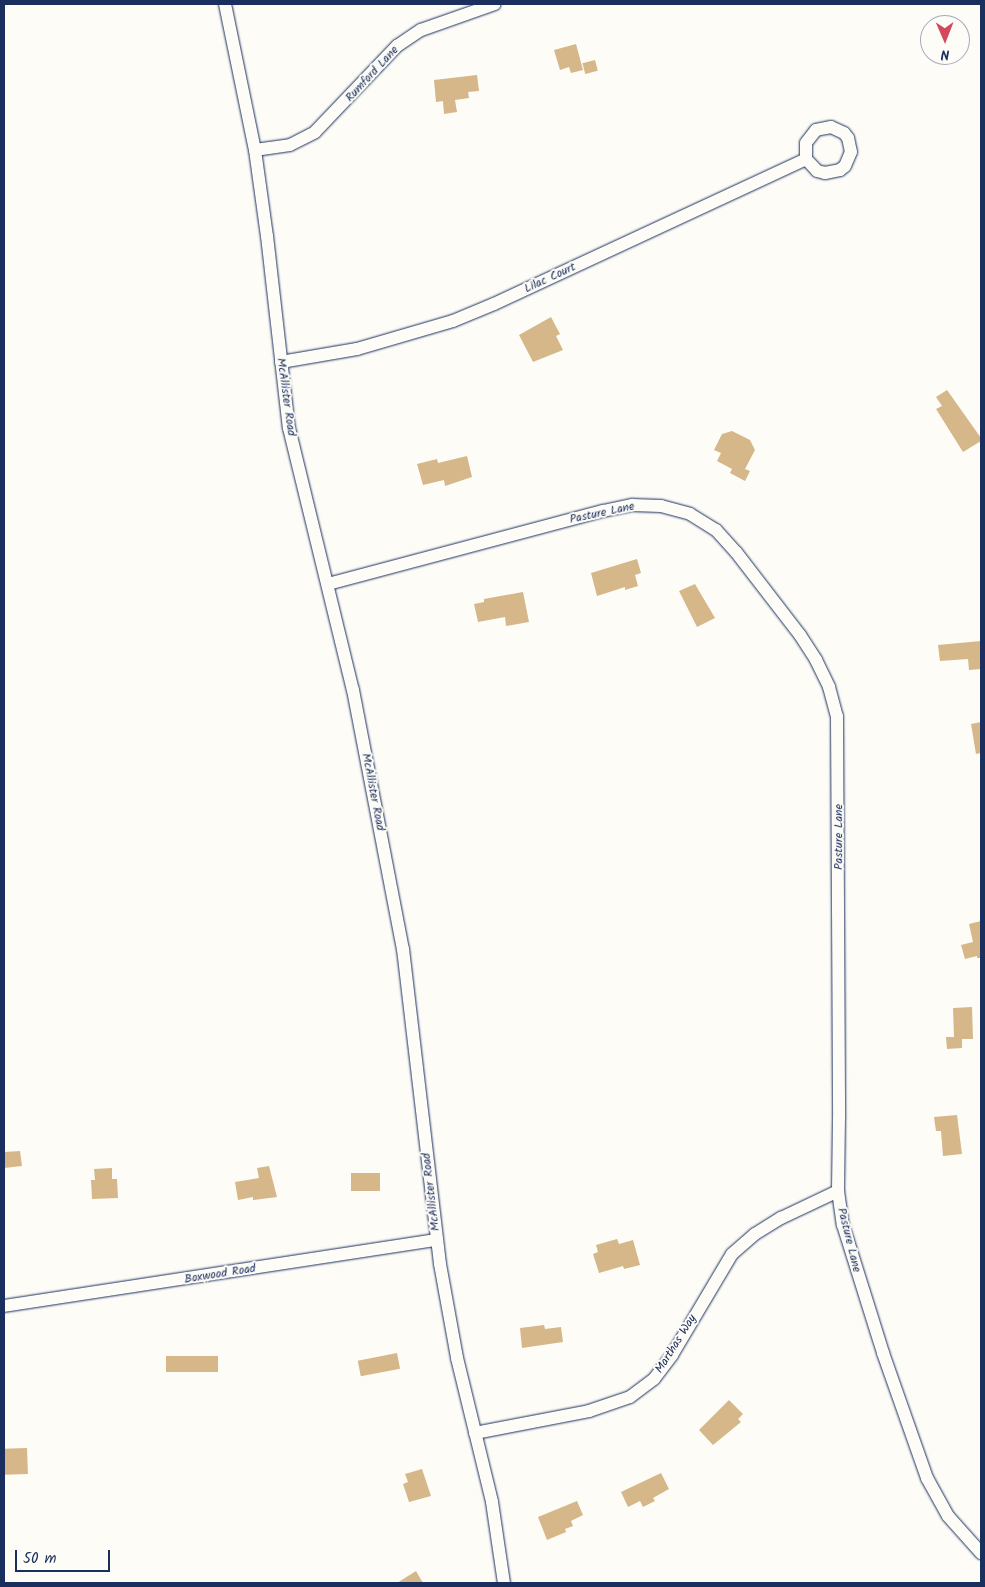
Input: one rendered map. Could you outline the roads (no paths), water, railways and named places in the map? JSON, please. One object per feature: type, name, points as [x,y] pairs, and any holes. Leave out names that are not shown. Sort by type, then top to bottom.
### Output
[{"type":"street","name":"McAllister Road","points":[[225,4],[255,150],[289,428],[353,690],[403,949],[437,1240],[457,1358],[492,1502],[504,1583]]},
{"type":"street","name":"Rumford Lane","points":[[255,150],[290,145],[315,132],[397,46],[421,30],[495,4]]},
{"type":"street","name":"Lilac Court","points":[[281,362],[357,349],[453,321],[494,304],[806,159]]},
{"type":"street","name":"Pasture Lane","points":[[328,584],[632,505],[661,506],[690,514],[716,530],[736,552],[816,660],[829,687],[837,716],[838,1191],[843,1225],[916,1450],[927,1478],[948,1516],[981,1552]]},
{"type":"street","name":"Marthas Way","points":[[476,1433],[589,1411],[630,1396],[654,1379],[672,1355],[732,1254],[755,1234],[781,1218],[838,1191]]},
{"type":"street","name":"Boxwood Road","points":[[4,1306],[437,1240]]}]
